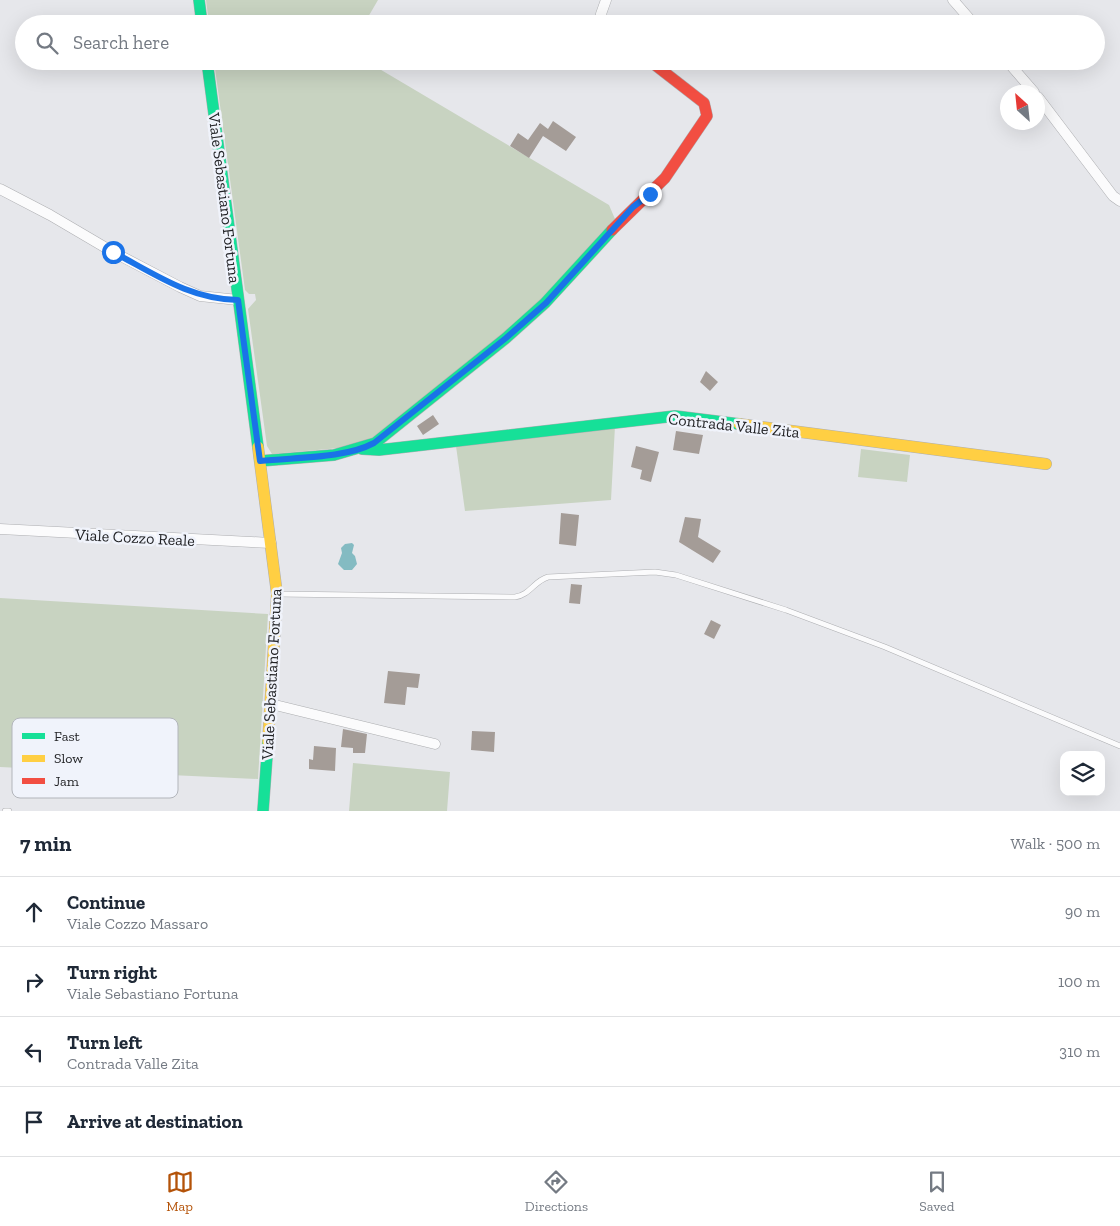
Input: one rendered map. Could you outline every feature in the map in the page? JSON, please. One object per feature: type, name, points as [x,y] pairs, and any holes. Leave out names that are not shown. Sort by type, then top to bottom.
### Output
[{"type":"street","points":[[199,0],[201,15]]},
{"type":"street","points":[[601,15],[606,0]]},
{"type":"street","points":[[954,0],[966,15]]},
{"type":"street","name":"Viale Sebastiano Fortuna","points":[[208,70],[277,594],[263,811]]},
{"type":"street","name":"Contrada Valle Zita","points":[[362,450],[382,437],[506,338],[546,303],[633,207],[650,194],[665,178],[708,116],[704,103],[662,70]]},
{"type":"street","points":[[1015,70],[1028,85]]},
{"type":"street","points":[[1045,106],[1113,196],[1120,201]]},
{"type":"street","points":[[0,190],[50,215],[113,252],[180,287],[200,296],[218,300],[238,300]]},
{"type":"street","name":"Contrada Valle Zita","points":[[260,461],[556,431],[626,420],[675,416],[1046,464]]},
{"type":"street","name":"Viale Cozzo Reale","points":[[0,529],[271,544]]},
{"type":"street","points":[[271,704],[435,744]]},
{"type":"lane","points":[[277,594],[516,597],[527,593],[537,581],[548,577],[655,572],[676,575],[786,610],[885,647],[1120,746]]},
{"type":"green space","points":[[206,0],[378,0],[369,15],[208,15]]},
{"type":"green space","points":[[215,70],[381,70],[609,205],[615,219],[545,300],[362,446],[272,454],[267,446],[248,309],[256,300],[255,294],[249,294],[245,290]]},
{"type":"green space","points":[[615,426],[611,500],[465,511],[456,446]]},
{"type":"green space","points":[[861,449],[910,455],[907,482],[858,477]]},
{"type":"green space","points":[[0,598],[268,614],[258,779],[178,775],[178,718],[12,718],[12,768],[0,767]]},
{"type":"green space","points":[[353,763],[450,772],[447,811],[349,811]]},
{"type":"water","points":[[352,543],[354,545],[352,553],[357,564],[352,570],[344,570],[338,564],[342,553],[341,548],[345,544]]},
{"type":"building","points":[[553,121],[576,137],[566,151],[543,136],[529,158],[510,146],[518,133],[528,140],[540,123],[548,129]]},
{"type":"building","points":[[706,371],[718,382],[710,391],[700,382]]},
{"type":"building","points":[[433,415],[439,424],[423,435],[417,426]]},
{"type":"building","points":[[676,431],[703,435],[699,454],[673,450]]},
{"type":"building","points":[[636,446],[659,452],[651,482],[640,479],[642,470],[631,467]]},
{"type":"building","points":[[561,513],[579,515],[576,546],[559,544]]},
{"type":"building","points":[[685,517],[701,519],[698,537],[721,551],[713,563],[679,542]]},
{"type":"building","points":[[571,584],[582,585],[580,604],[569,603]]},
{"type":"building","points":[[711,620],[721,625],[714,639],[704,634]]},
{"type":"building","points":[[388,671],[420,674],[418,688],[407,687],[405,705],[384,703]]},
{"type":"building","points":[[343,729],[367,734],[365,753],[353,753],[353,748],[341,747]]},
{"type":"building","points":[[472,731],[495,732],[494,752],[471,750]]},
{"type":"building","points":[[314,746],[336,748],[335,771],[309,769],[309,759],[313,760]]},
{"type":"traffic: fast","points":[[199,0],[201,15]]},
{"type":"traffic: fast","points":[[208,70],[258,447]]},
{"type":"traffic: fast","points":[[260,461],[334,455],[375,443],[506,338],[545,303],[612,230]]},
{"type":"traffic: fast","points":[[362,449],[379,450],[675,416],[739,424]]},
{"type":"traffic: fast","points":[[263,811],[268,742]]},
{"type":"traffic: slow","points":[[739,424],[1046,464]]},
{"type":"traffic: slow","points":[[258,447],[277,594],[268,742]]},
{"type":"traffic: jam","points":[[612,230],[665,178],[707,116],[704,103],[662,70]]},
{"type":"route","points":[[113,252],[200,296],[218,300],[238,300],[260,461],[346,452],[362,450],[374,443],[506,338],[546,303],[633,207],[650,194]]}]
